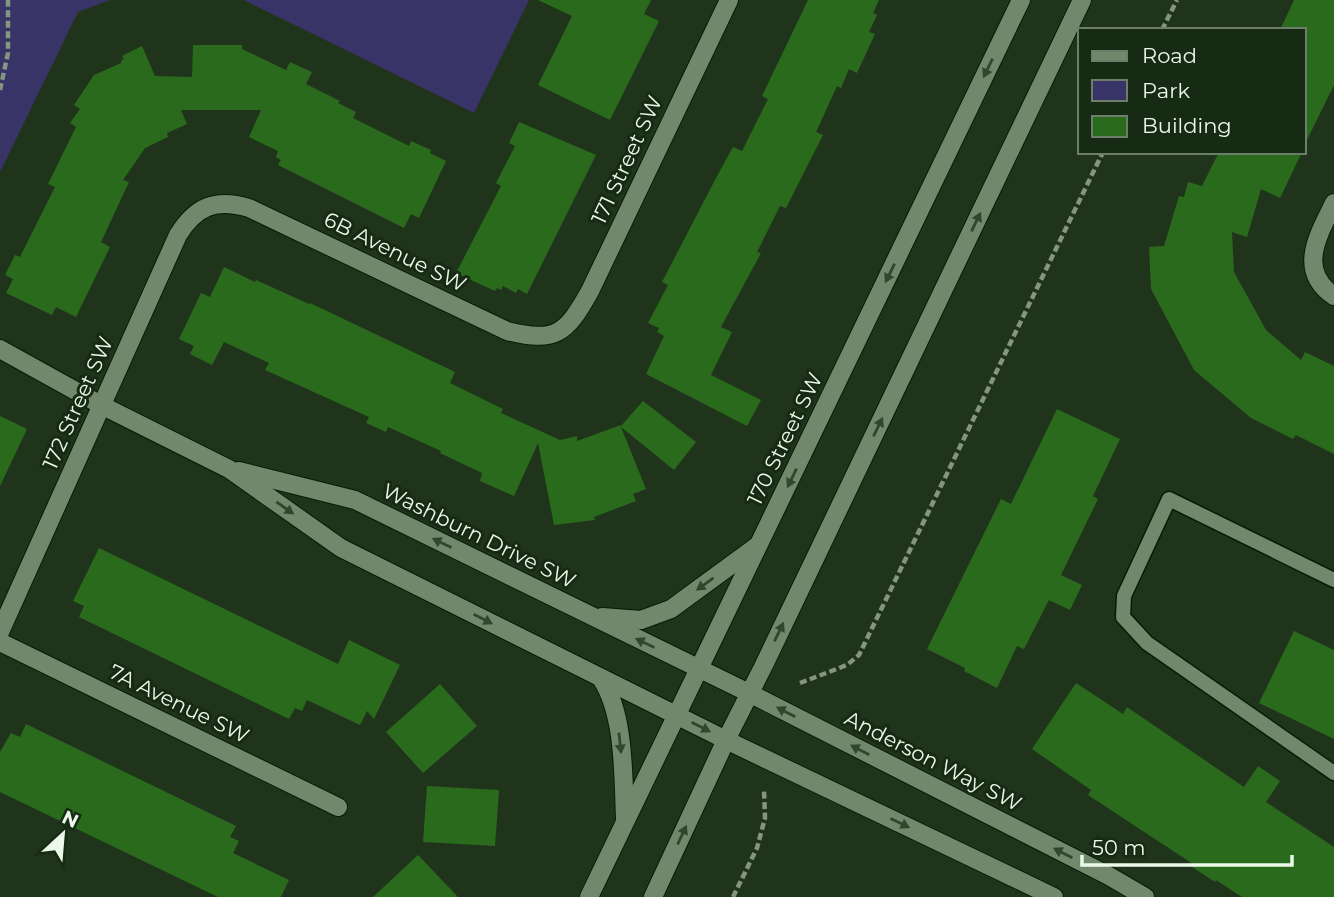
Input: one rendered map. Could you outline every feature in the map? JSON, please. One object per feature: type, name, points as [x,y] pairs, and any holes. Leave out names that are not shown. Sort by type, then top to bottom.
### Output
[{"type":"street","name":"171 Street SW","points":[[558,333],[579,310],[590,291],[729,0]]},
{"type":"street","name":"170 Street SW","points":[[589,897],[1021,0]]},
{"type":"street","points":[[653,897],[1082,0]]},
{"type":"street","name":"6B Avenue SW","points":[[213,204],[233,203],[249,208],[507,331],[545,337],[558,333]]},
{"type":"street","points":[[1334,203],[1316,239],[1311,257],[1326,291],[1334,296]]},
{"type":"street","name":"172 Street SW","points":[[0,632],[178,235],[187,221],[213,204]]},
{"type":"street","name":"Washburn Drive SW","points":[[0,349],[101,405],[229,469],[341,548],[676,715]]},
{"type":"street","name":"Washburn Drive SW","points":[[229,469],[355,500],[699,669]]},
{"type":"street","points":[[591,616],[641,620],[671,609],[760,544]]},
{"type":"street","name":"7A Avenue SW","points":[[0,642],[338,807]]},
{"type":"street","name":"Anderson Way SW","points":[[699,669],[1109,876],[1145,897]]},
{"type":"street","points":[[601,678],[609,690],[620,738],[625,819]]},
{"type":"street","points":[[676,715],[1054,897]]},
{"type":"lane","points":[[1334,580],[1169,499],[1124,596],[1123,617],[1147,643],[1334,773]]},
{"type":"path","points":[[0,90],[8,53],[8,0]]},
{"type":"path","points":[[1163,28],[1177,0]]},
{"type":"path","points":[[800,683],[847,665],[859,655],[1102,154]]},
{"type":"path","points":[[733,897],[757,848],[765,818],[764,790]]},
{"type":"green space","points":[[0,0],[110,0],[78,12],[0,172]]},
{"type":"green space","points":[[244,0],[529,0],[474,113]]},
{"type":"building","points":[[538,0],[651,0],[644,14],[659,21],[610,120],[538,85],[572,16]]},
{"type":"building","points":[[808,0],[879,0],[873,13],[877,15],[869,32],[875,34],[857,73],[849,69],[841,88],[837,86],[816,132],[823,135],[786,208],[780,206],[757,252],[761,253],[721,327],[732,332],[711,375],[761,400],[747,426],[646,374],[664,336],[657,332],[659,328],[648,323],[668,285],[662,282],[716,178],[733,147],[742,151],[768,99],[762,96]]},
{"type":"building","points":[[1294,0],[1334,0],[1334,85],[1306,142],[1306,28],[1281,28]]},
{"type":"building","points":[[193,45],[242,45],[242,49],[286,70],[290,62],[312,72],[306,84],[356,112],[353,118],[409,146],[411,141],[431,150],[430,153],[446,161],[419,218],[411,214],[404,228],[278,165],[281,160],[276,157],[278,151],[249,137],[261,110],[181,110],[187,124],[167,133],[168,137],[145,148],[123,180],[129,182],[101,242],[110,247],[76,317],[56,307],[52,315],[6,293],[13,279],[5,275],[15,255],[20,257],[55,187],[48,184],[76,127],[70,123],[80,109],[74,105],[94,75],[121,63],[124,59],[122,56],[142,46],[155,76],[192,77]]},
{"type":"building","points":[[519,122],[596,155],[527,294],[518,289],[516,293],[503,286],[501,290],[497,288],[495,291],[456,273],[501,186],[496,183],[515,146],[509,143]]},
{"type":"building","points":[[1218,154],[1301,154],[1280,198],[1261,189],[1247,237],[1232,232],[1234,272],[1266,330],[1301,360],[1305,352],[1334,366],[1334,454],[1296,435],[1293,439],[1251,418],[1194,370],[1151,289],[1149,247],[1164,246],[1179,196],[1184,197],[1188,182],[1202,186]]},
{"type":"building","points":[[224,267],[310,303],[455,372],[450,383],[503,409],[501,413],[560,440],[577,436],[577,441],[621,426],[643,401],[696,442],[674,470],[621,427],[646,489],[633,494],[636,501],[594,517],[595,520],[554,525],[538,443],[514,496],[480,481],[482,473],[440,453],[441,451],[388,427],[386,432],[366,423],[369,417],[265,370],[269,363],[224,342],[212,365],[190,354],[194,346],[179,339],[201,293],[210,297]]},
{"type":"building","points":[[1057,409],[1120,439],[1093,496],[1098,499],[1061,575],[1082,585],[1070,610],[1049,600],[1024,649],[1017,646],[997,688],[927,649],[1001,499],[1011,504]]},
{"type":"building","points":[[0,416],[27,429],[0,486]]},
{"type":"building","points":[[99,548],[338,664],[349,640],[400,665],[374,719],[367,711],[360,725],[307,700],[302,711],[295,708],[289,719],[79,617],[84,606],[73,601]]},
{"type":"building","points":[[1294,631],[1334,650],[1334,739],[1259,703]]},
{"type":"building","points":[[1076,683],[1123,714],[1127,707],[1244,787],[1258,766],[1280,781],[1266,802],[1334,847],[1334,897],[1242,897],[1192,867],[1193,864],[1088,795],[1091,790],[1032,749]]},
{"type":"building","points":[[440,684],[477,726],[423,773],[386,732]]},
{"type":"building","points":[[26,724],[236,826],[230,837],[239,841],[233,853],[289,880],[281,897],[218,897],[0,792],[0,752],[11,733],[20,737]]},
{"type":"building","points":[[427,786],[499,790],[495,846],[423,842]]},
{"type":"building","points":[[418,855],[458,897],[373,897]]}]
